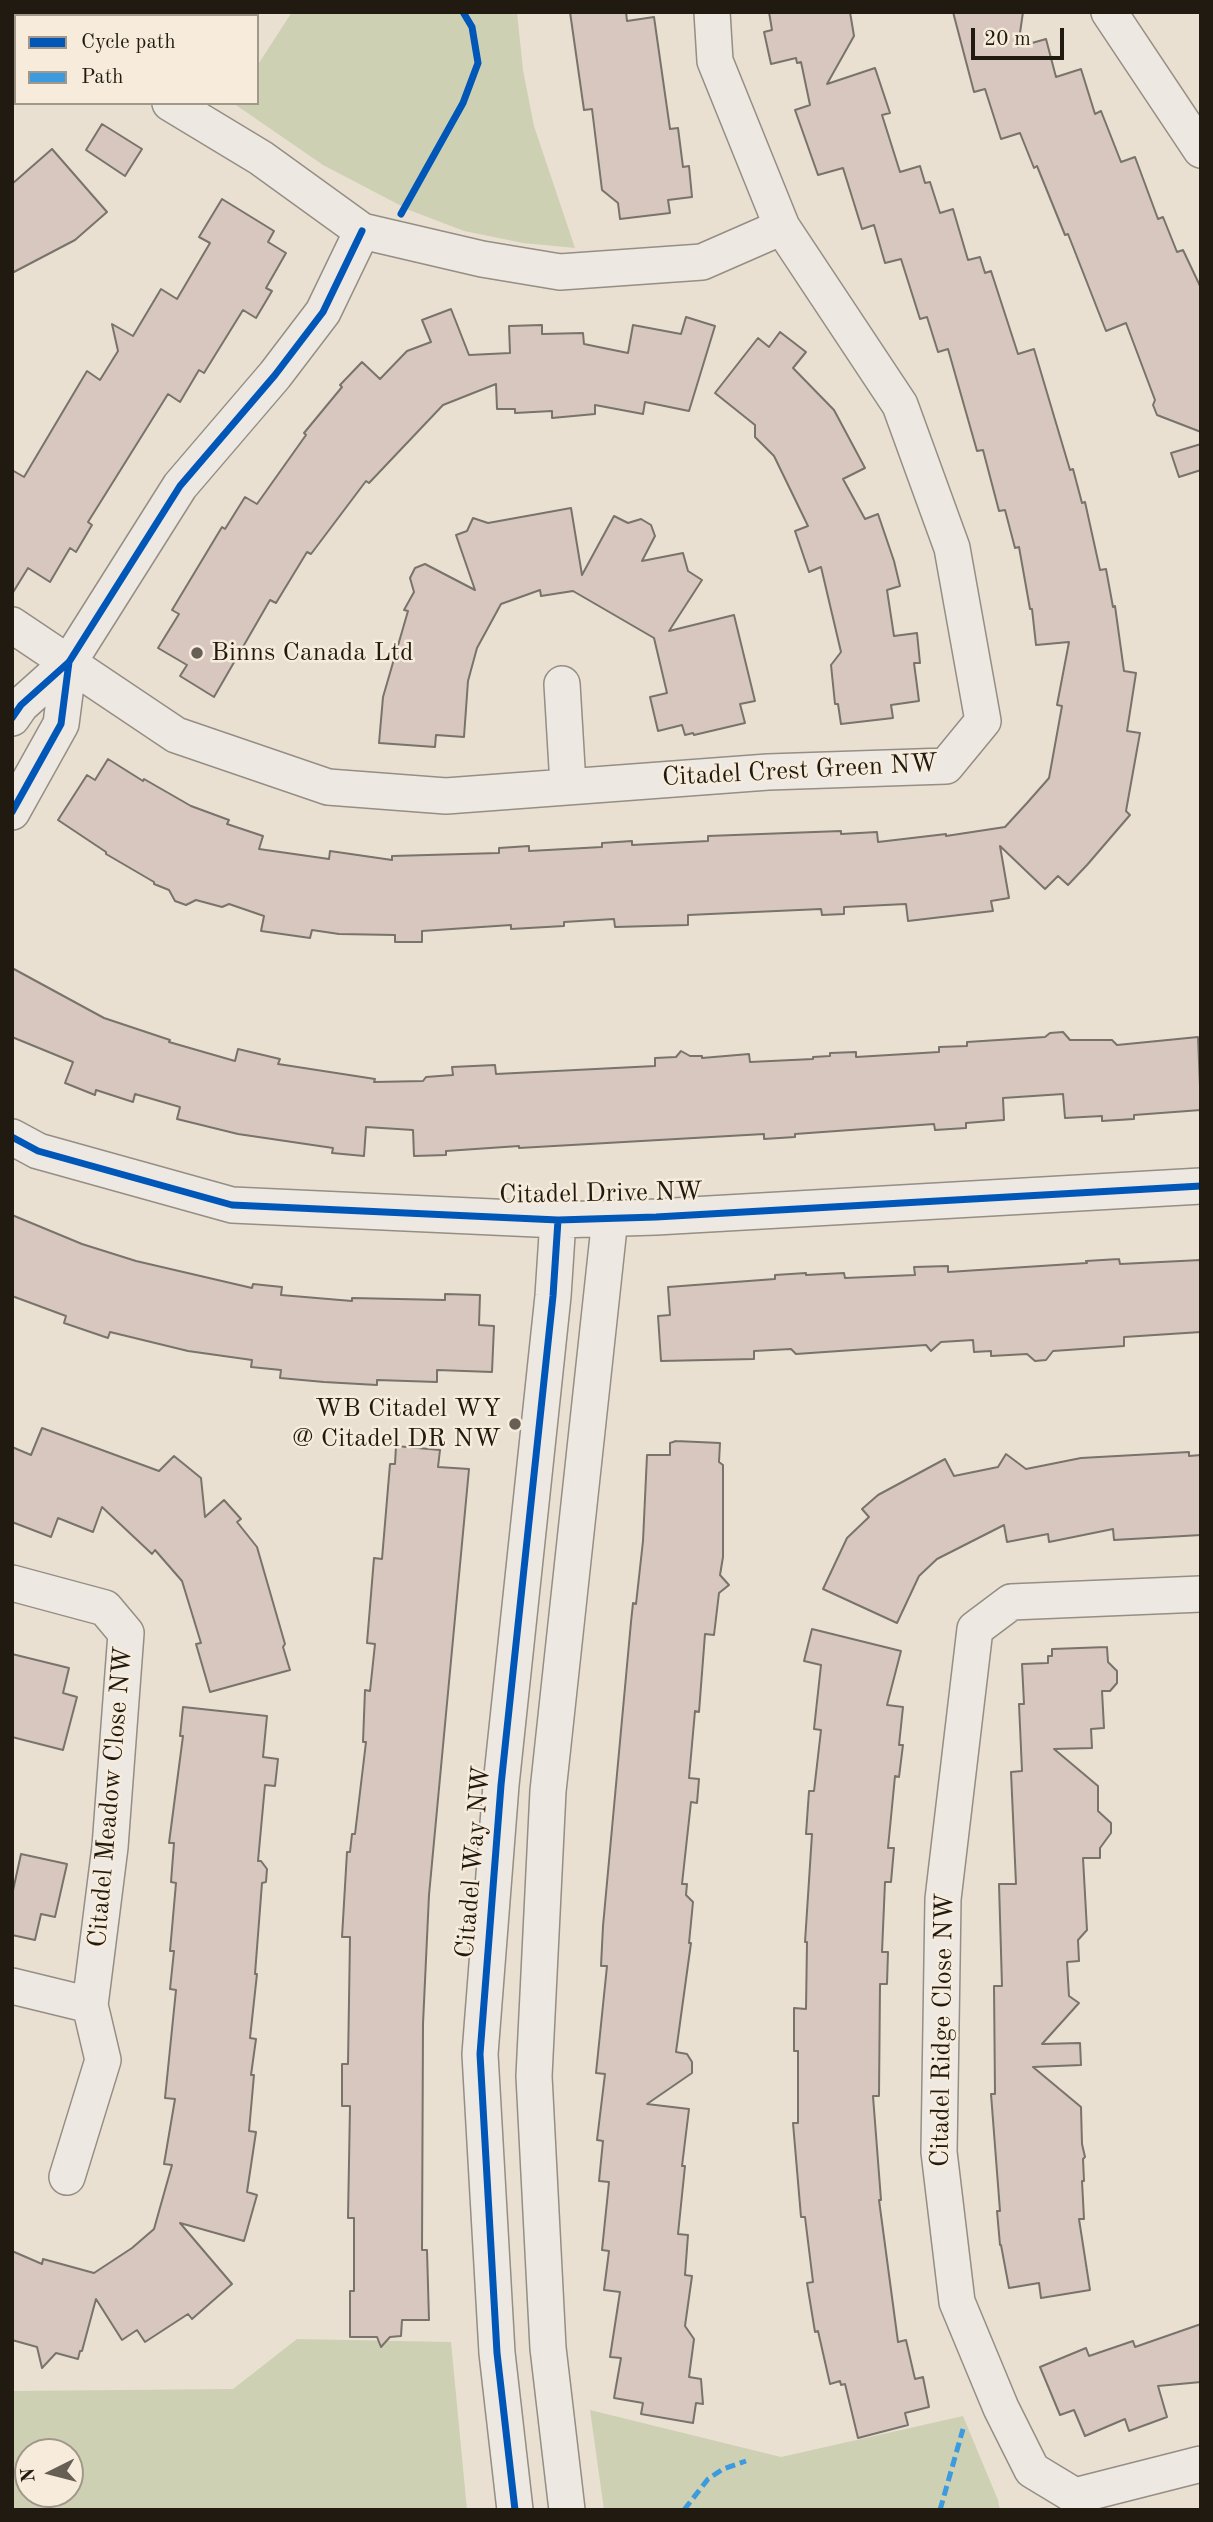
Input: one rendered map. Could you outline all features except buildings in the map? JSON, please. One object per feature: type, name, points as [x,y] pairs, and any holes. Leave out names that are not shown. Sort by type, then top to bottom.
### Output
[{"type":"street","name":"Citadel Crest Green NW","points":[[12,625],[176,735],[327,787],[446,796],[768,772],[946,766],[983,721],[952,548],[900,405],[782,227],[715,61],[712,12]]},
{"type":"street","points":[[1109,12],[1201,150]]},
{"type":"street","points":[[173,105],[261,158],[362,231],[482,260],[560,272],[702,262],[782,227]]},
{"type":"street","points":[[12,718],[21,705],[69,662],[180,486],[275,374],[323,312],[362,231]]},
{"type":"street","points":[[12,812],[61,724],[69,662]]},
{"type":"street","points":[[562,684],[568,785]]},
{"type":"street","name":"Citadel Drive NW","points":[[12,1137],[38,1151],[232,1205],[558,1220],[1201,1186]]},
{"type":"street","points":[[567,2510],[548,2348],[534,2076],[548,1791],[610,1218]]},
{"type":"street","name":"Citadel Way NW","points":[[515,2510],[497,2353],[480,2054],[501,1785],[558,1220]]},
{"type":"street","name":"Citadel Meadow Close NW","points":[[12,1583],[105,1608],[126,1633],[110,1847],[90,2005],[103,2060],[67,2177]]},
{"type":"street","name":"Citadel Ridge Close NW","points":[[1201,1594],[1011,1602],[975,1629],[943,1899],[939,2152],[957,2302],[1001,2408],[1032,2470],[1075,2496],[1201,2463]]},
{"type":"street","points":[[501,1785],[548,1791]]},
{"type":"street","points":[[12,1986],[90,2005]]},
{"type":"street","points":[[497,2353],[548,2348]]},
{"type":"green space","points":[[292,12],[517,12],[523,70],[534,126],[575,248],[523,243],[464,231],[409,210],[323,165],[236,105],[259,105],[259,63]]},
{"type":"green space","points":[[297,2339],[451,2342],[467,2510],[12,2510],[12,2391],[233,2389]]},
{"type":"green space","points":[[590,2410],[781,2457],[963,2416],[1000,2510],[604,2510]]},
{"type":"marked path","points":[[940,2510],[963,2429]]},
{"type":"marked path","points":[[684,2510],[708,2479],[723,2469],[746,2461]]},
{"type":"cycle path","points":[[401,214],[463,103],[478,63],[472,27],[463,12]]},
{"type":"cycle path","points":[[12,718],[21,705],[69,662],[180,486],[275,375],[323,312],[362,231]]},
{"type":"cycle path","points":[[12,812],[61,724],[69,662]]},
{"type":"cycle path","points":[[12,1137],[38,1151],[232,1205],[558,1220],[656,1217],[1201,1186]]},
{"type":"cycle path","points":[[515,2510],[497,2353],[480,2054],[501,1785],[553,1296],[558,1220]]},
{"type":"place","name":"Binns Canada Ltd","points":[[197,653]]},
{"type":"place","name":"WB Citadel WY @ Citadel DR NW","points":[[515,1424]]}]
